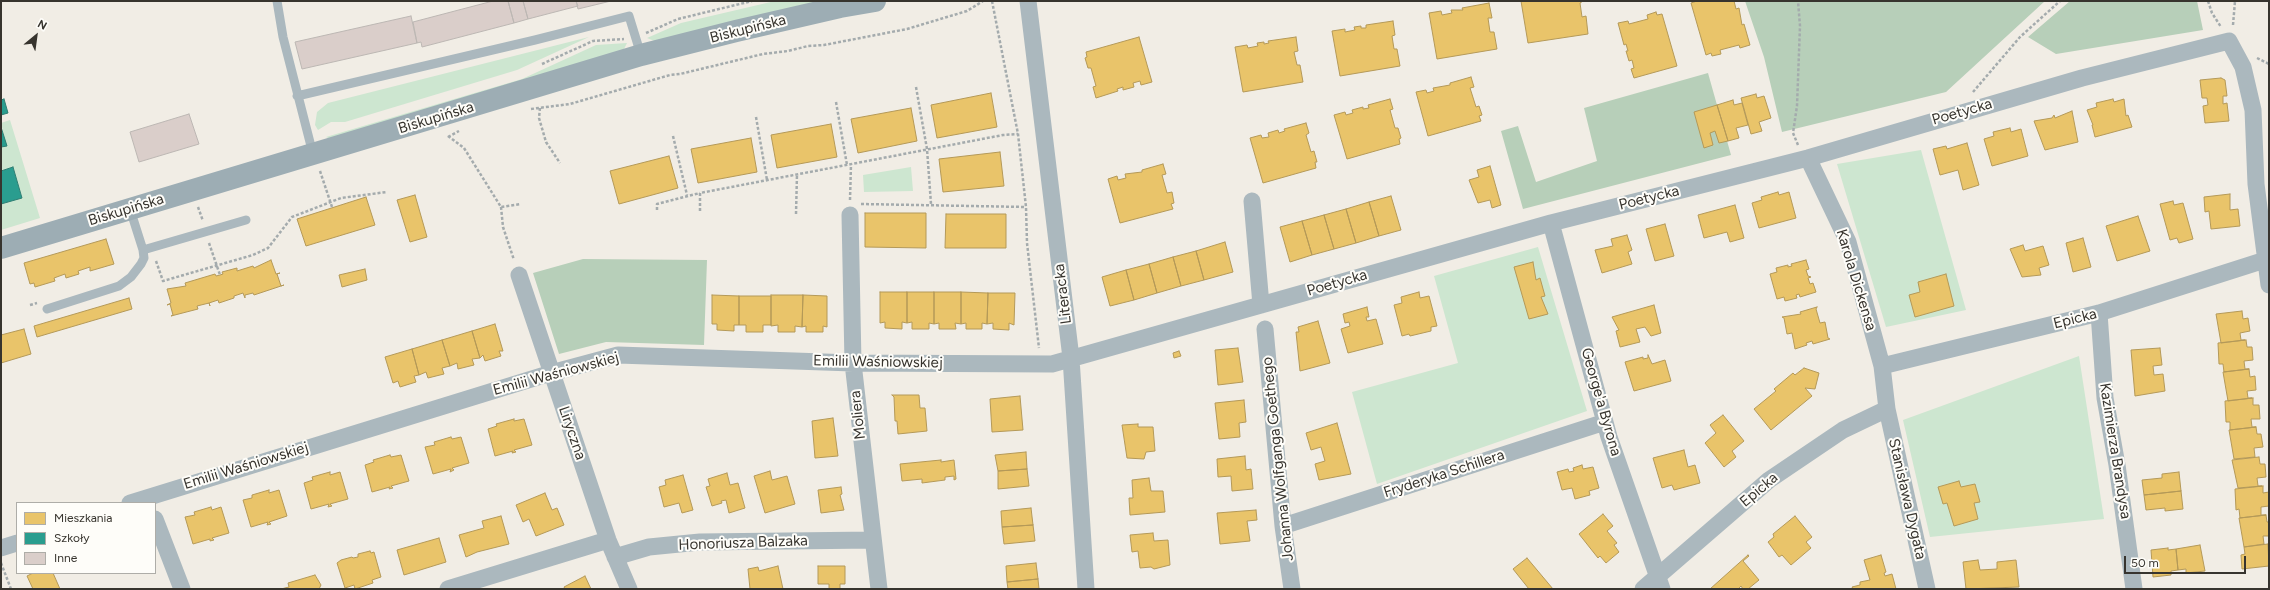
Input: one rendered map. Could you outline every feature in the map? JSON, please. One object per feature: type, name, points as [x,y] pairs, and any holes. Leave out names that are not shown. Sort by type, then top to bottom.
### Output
[{"type":"street","name":"Biskupińska","points":[[1,248],[130,208],[316,159],[641,55],[744,29],[840,7],[875,1]]},
{"type":"street","name":"Literacka","points":[[1028,1],[1070,358],[1086,589]]},
{"type":"street","name":"Poetycka","points":[[1070,358],[1094,353],[1261,304],[1551,223],[1806,158],[2082,78],[2229,41]]},
{"type":"street","points":[[2229,41],[2243,67],[2253,110],[2256,184],[2269,286]]},
{"type":"street","name":"Karola Dickensa","points":[[1806,158],[1848,242],[1882,366],[1887,409]]},
{"type":"street","points":[[1252,200],[1261,304]]},
{"type":"street","name":"Moliera","points":[[850,210],[853,363],[879,589]]},
{"type":"street","name":"George'a Byrona","points":[[1551,223],[1605,422],[1660,583]]},
{"type":"street","name":"Epicka","points":[[1882,366],[2099,313],[2265,260]]},
{"type":"street","name":"Liryczna","points":[[519,276],[608,540],[629,589]]},
{"type":"street","name":"Kazimierza Brandysa","points":[[2099,313],[2105,398],[2117,465],[2134,589]]},
{"type":"street","name":"Johanna Wolfganga Goethego","points":[[1265,329],[1283,526],[1292,589]]},
{"type":"street","name":"Emilii Waśniowskiej","points":[[136,502],[148,500],[551,372],[618,355],[853,363],[1052,364],[1070,358]]},
{"type":"street","name":"Epicka","points":[[1643,589],[1660,583],[1769,480],[1843,430],[1887,409]]},
{"type":"street","name":"Stanisława Dygata","points":[[1887,409],[1927,589]]},
{"type":"street","name":"Fryderyka Schillera","points":[[1283,526],[1605,422]]},
{"type":"street","points":[[156,522],[182,589]]},
{"type":"street","points":[[448,589],[608,540]]},
{"type":"street","name":"Honoriusza Balzaka","points":[[615,556],[648,547],[700,542],[873,540]]},
{"type":"street","points":[[1,548],[16,543]]},
{"type":"lane","points":[[277,1],[283,37],[297,96],[316,159]]},
{"type":"lane","points":[[297,96],[629,16],[641,55]]},
{"type":"lane","points":[[47,309],[119,286],[131,277],[141,264],[147,249],[130,208]]},
{"type":"lane","points":[[147,249],[246,220]]},
{"type":"path","points":[[529,109],[570,104],[670,75],[680,74],[763,54],[824,45],[907,29],[967,11],[983,1]]},
{"type":"path","points":[[992,1],[1018,134],[1026,207],[1027,243],[1041,364]]},
{"type":"path","points":[[1798,1],[1800,40],[1797,106],[1793,133],[1806,158]]},
{"type":"path","points":[[1953,115],[2020,37],[2060,1]]},
{"type":"path","points":[[2208,1],[2212,13],[2229,41]]},
{"type":"path","points":[[2229,41],[2235,18],[2235,1]]},
{"type":"path","points":[[916,87],[927,149],[931,204]]},
{"type":"path","points":[[836,102],[847,164]]},
{"type":"path","points":[[540,108],[539,118],[546,142],[560,163]]},
{"type":"path","points":[[756,117],[766,180]]},
{"type":"path","points":[[448,137],[464,128]]},
{"type":"path","points":[[443,133],[464,148],[501,207],[503,227],[515,263],[522,267],[519,276]]},
{"type":"path","points":[[657,210],[657,204],[687,195],[927,149],[1003,135],[1018,134]]},
{"type":"path","points":[[672,136],[687,195]]},
{"type":"path","points":[[316,159],[332,206]]},
{"type":"path","points":[[851,164],[850,210],[931,204],[1026,207]]},
{"type":"path","points":[[796,174],[796,214]]},
{"type":"path","points":[[147,249],[163,281],[253,255],[268,248],[292,217],[330,201],[387,192]]},
{"type":"path","points":[[700,193],[700,211]]},
{"type":"path","points":[[501,207],[521,204]]},
{"type":"path","points":[[1,563],[11,589]]},
{"type":"green space","points":[[775,1],[837,1],[657,42],[647,38],[681,23]]},
{"type":"green space","points":[[1745,1],[2045,1],[1946,92],[1782,132],[1764,57]]},
{"type":"green space","points":[[2070,1],[2197,1],[2203,30],[2056,54],[2028,37]]},
{"type":"green space","points":[[589,37],[517,70],[345,122],[331,122],[318,130],[315,125],[317,112],[328,103]]},
{"type":"green space","points":[[627,43],[623,51],[330,139],[326,137],[522,79],[596,45]]},
{"type":"green space","points":[[1708,73],[1731,155],[1523,209],[1501,131],[1518,126],[1536,182],[1597,161],[1584,108]]},
{"type":"green space","points":[[10,120],[40,218],[1,230],[1,204],[22,197],[13,167],[1,171],[1,147],[6,146],[1,123]]},
{"type":"green space","points":[[1921,150],[1966,310],[1886,327],[1837,164]]},
{"type":"green space","points":[[911,167],[913,191],[864,192],[863,175]]},
{"type":"green space","points":[[1538,247],[1587,411],[1377,484],[1352,392],[1458,363],[1434,276]]},
{"type":"green space","points":[[583,259],[707,260],[704,345],[606,342],[559,354],[533,273]]},
{"type":"green space","points":[[2079,356],[2104,519],[1930,537],[1903,420]]},
{"type":"building: Mieszkania","points":[[1521,1],[1583,1],[1580,3],[1582,17],[1586,16],[1588,34],[1528,43]]},
{"type":"building: Mieszkania","points":[[1697,1],[1734,1],[1736,9],[1739,8],[1742,25],[1744,24],[1750,45],[1740,48],[1739,45],[1720,50],[1721,54],[1712,56],[1711,53],[1706,55],[1691,3]]},
{"type":"building: Mieszkania","points":[[1489,3],[1492,18],[1488,18],[1490,32],[1494,32],[1497,49],[1437,59],[1429,13],[1441,11],[1442,15],[1452,13],[1451,10],[1463,10],[1462,8]]},
{"type":"building: Mieszkania","points":[[1656,12],[1657,15],[1662,14],[1677,66],[1634,78],[1631,69],[1634,68],[1632,60],[1629,61],[1626,51],[1628,51],[1626,44],[1624,45],[1618,23],[1628,21],[1629,24],[1648,19],[1647,15]]},
{"type":"building: Mieszkania","points":[[1393,21],[1395,35],[1392,36],[1394,49],[1397,49],[1400,66],[1340,76],[1332,31],[1345,29],[1345,32],[1355,30],[1354,27],[1361,26],[1361,28],[1366,28],[1366,25]]},
{"type":"building: Mieszkania","points":[[1139,37],[1152,82],[1141,85],[1140,81],[1133,83],[1134,87],[1123,90],[1123,87],[1117,89],[1118,91],[1096,98],[1093,87],[1096,86],[1091,68],[1088,68],[1085,58],[1087,57],[1086,52]]},
{"type":"building: Mieszkania","points":[[1296,37],[1298,51],[1294,52],[1297,65],[1300,65],[1303,82],[1243,92],[1235,47],[1247,45],[1248,48],[1258,46],[1257,43],[1264,42],[1264,44],[1269,43],[1268,41]]},
{"type":"building: Mieszkania","points":[[1471,77],[1474,87],[1470,88],[1476,107],[1479,106],[1482,115],[1479,116],[1481,121],[1428,136],[1416,92],[1426,90],[1427,93],[1434,91],[1433,88],[1450,85],[1450,83]]},
{"type":"building: Mieszkania","points":[[2221,78],[2225,80],[2227,96],[2223,96],[2223,104],[2227,103],[2229,121],[2205,123],[2203,106],[2208,105],[2207,98],[2202,98],[2200,80]]},
{"type":"building: Mieszkania","points":[[991,93],[997,127],[937,138],[931,105]]},
{"type":"building: Mieszkania","points":[[1756,94],[1757,98],[1764,96],[1771,118],[1759,122],[1762,131],[1751,134],[1741,98]]},
{"type":"building: Mieszkania","points":[[1390,99],[1393,109],[1390,110],[1395,128],[1398,128],[1401,138],[1399,139],[1400,144],[1347,159],[1334,115],[1345,112],[1346,115],[1353,113],[1352,110],[1363,107],[1363,109],[1369,108],[1368,105]]},
{"type":"building: Mieszkania","points":[[2113,99],[2114,102],[2124,99],[2126,116],[2128,115],[2132,127],[2095,137],[2093,125],[2087,110],[2097,107],[2096,103]]},
{"type":"building: Mieszkania","points":[[1733,100],[1734,105],[1742,103],[1748,125],[1736,128],[1739,138],[1728,141],[1717,105]]},
{"type":"building: Mieszkania","points":[[1717,105],[1728,141],[1719,143],[1715,131],[1710,133],[1713,145],[1704,148],[1694,112]]},
{"type":"building: Mieszkania","points":[[911,108],[917,141],[858,153],[851,119]]},
{"type":"building: Mieszkania","points":[[2072,111],[2078,142],[2045,150],[2034,121],[2052,118],[2054,115],[2055,118]]},
{"type":"building: Mieszkania","points":[[1306,123],[1309,133],[1306,135],[1311,152],[1314,151],[1317,162],[1315,162],[1316,168],[1263,183],[1250,138],[1261,135],[1262,138],[1269,137],[1268,133],[1278,130],[1279,133],[1285,131],[1284,129]]},
{"type":"building: Mieszkania","points":[[831,124],[837,157],[777,168],[771,135]]},
{"type":"building: Mieszkania","points":[[2010,128],[2011,132],[2021,129],[2028,156],[1992,166],[1984,139],[1994,136],[1993,132]]},
{"type":"building: Mieszkania","points":[[751,138],[757,172],[698,183],[691,149]]},
{"type":"building: Mieszkania","points":[[1967,143],[1979,185],[1963,190],[1958,170],[1940,175],[1933,149],[1946,146],[1947,149]]},
{"type":"building: Mieszkania","points":[[1000,152],[1004,186],[943,192],[939,159]]},
{"type":"building: Mieszkania","points":[[669,156],[678,188],[619,204],[610,171]]},
{"type":"building: Mieszkania","points":[[1163,164],[1166,174],[1162,175],[1167,193],[1172,192],[1174,203],[1171,204],[1173,209],[1120,223],[1108,179],[1117,176],[1118,180],[1126,178],[1125,174],[1142,172],[1142,170]]},
{"type":"building: Mieszkania","points":[[1490,166],[1501,205],[1492,208],[1490,200],[1478,203],[1469,180],[1479,177],[1477,170]]},
{"type":"building: Mieszkania","points":[[1778,192],[1779,195],[1789,192],[1796,218],[1759,228],[1752,203],[1762,200],[1761,197]]},
{"type":"building: Mieszkania","points":[[2230,194],[2230,210],[2238,209],[2240,226],[2211,229],[2209,211],[2205,212],[2204,197]]},
{"type":"building: Mieszkania","points":[[415,195],[427,237],[410,242],[397,200]]},
{"type":"building: Mieszkania","points":[[1391,196],[1401,230],[1379,236],[1369,202]]},
{"type":"building: Mieszkania","points":[[366,197],[375,225],[306,246],[297,219]]},
{"type":"building: Mieszkania","points":[[2173,201],[2174,205],[2183,203],[2193,239],[2179,243],[2177,238],[2170,240],[2160,204]]},
{"type":"building: Mieszkania","points":[[1369,202],[1379,236],[1356,243],[1346,209]]},
{"type":"building: Mieszkania","points":[[1735,205],[1744,238],[1730,242],[1727,232],[1704,238],[1698,215]]},
{"type":"building: Mieszkania","points":[[1346,209],[1356,243],[1334,249],[1324,215]]},
{"type":"building: Mieszkania","points":[[865,213],[926,213],[926,248],[865,247]]},
{"type":"building: Mieszkania","points":[[946,214],[1006,214],[1006,248],[945,248]]},
{"type":"building: Mieszkania","points":[[1324,215],[1334,249],[1312,255],[1302,221]]},
{"type":"building: Mieszkania","points":[[2138,216],[2150,251],[2117,261],[2106,226]]},
{"type":"building: Mieszkania","points":[[1302,221],[1312,255],[1290,262],[1280,227]]},
{"type":"building: Mieszkania","points":[[1665,224],[1674,256],[1655,261],[1646,229]]},
{"type":"building: Mieszkania","points":[[1627,235],[1632,250],[1628,252],[1632,264],[1602,273],[1595,250],[1613,246],[1611,239]]},
{"type":"building: Mieszkania","points":[[2083,238],[2091,267],[2073,272],[2066,243]]},
{"type":"building: Mieszkania","points":[[106,239],[114,264],[90,271],[90,267],[78,271],[79,274],[66,278],[65,274],[54,278],[55,281],[35,287],[34,283],[30,284],[24,263]]},
{"type":"building: Mieszkania","points":[[1225,242],[1233,272],[1204,280],[1196,251]]},
{"type":"building: Mieszkania","points":[[2023,245],[2025,251],[2043,246],[2049,265],[2039,268],[2041,275],[2022,277],[2010,249]]},
{"type":"building: Mieszkania","points":[[1196,251],[1204,280],[1181,286],[1173,257]]},
{"type":"building: Mieszkania","points":[[1173,257],[1181,286],[1157,293],[1149,264]]},
{"type":"building: Mieszkania","points":[[271,260],[276,274],[280,273],[277,274],[281,286],[254,295],[253,293],[245,295],[245,298],[243,293],[219,303],[218,300],[197,306],[198,309],[171,316],[173,315],[170,304],[167,305],[171,303],[167,289],[186,286],[185,283],[215,274],[216,276],[220,275],[223,274],[222,272],[237,268],[237,271],[253,266],[254,268]]},
{"type":"building: Mieszkania","points":[[1806,260],[1809,269],[1806,270],[1808,276],[1811,277],[1808,278],[1810,284],[1813,283],[1816,292],[1800,297],[1799,294],[1796,295],[1797,298],[1785,301],[1784,297],[1777,299],[1770,274],[1777,272],[1776,268],[1788,265],[1788,267],[1792,266],[1791,264]]},
{"type":"building: Mieszkania","points":[[1533,262],[1536,280],[1540,278],[1545,296],[1541,297],[1548,314],[1529,319],[1514,267]]},
{"type":"building: Mieszkania","points":[[1149,264],[1157,293],[1134,300],[1126,270]]},
{"type":"building: Mieszkania","points":[[365,269],[367,280],[342,287],[339,275]]},
{"type":"building: Mieszkania","points":[[1126,270],[1134,300],[1110,306],[1102,277]]},
{"type":"building: Mieszkania","points":[[1946,274],[1954,306],[1915,317],[1909,295],[1920,292],[1918,282]]},
{"type":"building: Mieszkania","points":[[880,292],[907,292],[907,323],[902,322],[902,329],[885,328],[885,322],[880,323]]},
{"type":"building: Mieszkania","points":[[907,292],[934,292],[934,324],[929,323],[929,329],[912,329],[912,322],[907,323]]},
{"type":"building: Mieszkania","points":[[934,292],[961,292],[961,324],[955,323],[956,329],[939,329],[939,323],[934,324]]},
{"type":"building: Mieszkania","points":[[961,292],[988,293],[987,324],[982,323],[982,329],[966,329],[966,323],[961,324]]},
{"type":"building: Mieszkania","points":[[1419,292],[1420,298],[1429,296],[1437,326],[1431,327],[1431,331],[1410,336],[1409,334],[1402,336],[1394,305],[1402,303],[1401,297]]},
{"type":"building: Mieszkania","points":[[988,293],[1015,293],[1014,325],[1009,323],[1009,330],[993,329],[993,323],[987,324]]},
{"type":"building: Mieszkania","points":[[712,295],[739,296],[739,325],[734,325],[734,331],[717,330],[717,324],[712,324]]},
{"type":"building: Mieszkania","points":[[771,295],[803,295],[802,327],[795,326],[795,332],[778,332],[778,325],[771,326]]},
{"type":"building: Mieszkania","points":[[803,295],[827,296],[827,327],[823,326],[823,332],[806,332],[806,326],[802,327]]},
{"type":"building: Mieszkania","points":[[739,296],[771,296],[771,325],[763,325],[763,332],[746,332],[746,325],[739,325]]},
{"type":"building: Mieszkania","points":[[129,298],[132,309],[37,337],[34,326]]},
{"type":"building: Mieszkania","points":[[1654,305],[1661,333],[1651,336],[1645,327],[1636,329],[1640,342],[1620,347],[1616,331],[1619,330],[1612,317]]},
{"type":"building: Mieszkania","points":[[1367,307],[1369,317],[1366,317],[1367,321],[1376,319],[1383,344],[1348,353],[1341,329],[1350,326],[1349,322],[1345,323],[1343,314]]},
{"type":"building: Mieszkania","points":[[1817,307],[1816,309],[1820,323],[1825,322],[1828,338],[1830,339],[1813,344],[1812,341],[1806,343],[1807,345],[1795,349],[1792,333],[1787,334],[1784,318],[1782,317],[1801,314],[1800,312]]},
{"type":"building: Mieszkania","points":[[2242,311],[2243,319],[2248,318],[2250,331],[2240,333],[2241,340],[2245,340],[2221,343],[2216,314]]},
{"type":"building: Mieszkania","points":[[1318,321],[1330,363],[1300,371],[1296,332],[1299,332],[1298,327]]},
{"type":"building: Mieszkania","points":[[495,324],[503,351],[499,351],[501,356],[485,361],[483,355],[480,358],[472,331]]},
{"type":"building: Mieszkania","points":[[24,329],[31,354],[1,363],[1,335]]},
{"type":"building: Mieszkania","points":[[472,331],[480,358],[472,359],[474,365],[458,369],[457,363],[450,366],[442,340]]},
{"type":"building: Mieszkania","points":[[442,340],[450,366],[442,368],[444,374],[428,378],[426,372],[419,375],[412,349]]},
{"type":"building: Mieszkania","points":[[2246,340],[2247,347],[2252,347],[2253,360],[2244,361],[2245,369],[2249,369],[2224,372],[2223,364],[2219,364],[2218,343]]},
{"type":"building: Mieszkania","points":[[1238,348],[1243,382],[1218,385],[1215,350]]},
{"type":"building: Mieszkania","points":[[2160,348],[2162,365],[2153,366],[2154,375],[2163,374],[2165,391],[2135,396],[2131,350]]},
{"type":"building: Mieszkania","points":[[412,349],[419,375],[414,376],[416,382],[400,387],[398,381],[393,383],[385,357]]},
{"type":"building: Mieszkania","points":[[1179,351],[1181,356],[1174,358],[1173,353]]},
{"type":"building: Mieszkania","points":[[1648,355],[1652,364],[1665,360],[1671,381],[1634,391],[1625,362],[1643,357],[1643,359],[1648,358]]},
{"type":"building: Mieszkania","points":[[1804,368],[1819,373],[1815,389],[1805,388],[1812,396],[1771,430],[1754,409],[1776,391],[1774,389],[1793,373],[1795,375]]},
{"type":"building: Mieszkania","points":[[2249,369],[2250,377],[2255,376],[2256,390],[2247,391],[2248,398],[2252,398],[2228,401],[2223,372]]},
{"type":"building: Mieszkania","points":[[892,395],[919,395],[920,408],[925,408],[927,431],[898,434],[897,421],[895,421],[894,397]]},
{"type":"building: Mieszkania","points":[[1020,396],[1023,430],[992,432],[990,399]]},
{"type":"building: Mieszkania","points":[[2253,398],[2253,405],[2259,405],[2260,419],[2251,419],[2252,427],[2256,427],[2230,430],[2230,422],[2226,422],[2225,401]]},
{"type":"building: Mieszkania","points":[[1244,400],[1246,422],[1239,423],[1240,437],[1219,439],[1215,403]]},
{"type":"building: Mieszkania","points":[[1723,415],[1744,441],[1732,451],[1736,457],[1724,467],[1705,443],[1716,433],[1710,425]]},
{"type":"building: Mieszkania","points":[[833,418],[838,456],[815,458],[812,421]]},
{"type":"building: Mieszkania","points":[[514,419],[514,421],[524,419],[532,445],[514,450],[516,452],[512,453],[513,451],[495,456],[488,429],[497,426],[496,424]]},
{"type":"building: Mieszkania","points":[[1337,423],[1351,474],[1319,480],[1315,464],[1325,461],[1321,447],[1311,450],[1306,433]]},
{"type":"building: Mieszkania","points":[[1138,424],[1138,427],[1153,427],[1155,451],[1146,452],[1144,459],[1127,458],[1122,425]]},
{"type":"building: Mieszkania","points":[[2256,427],[2257,434],[2261,434],[2263,447],[2254,448],[2255,457],[2234,459],[2229,430]]},
{"type":"building: Mieszkania","points":[[451,437],[452,439],[461,437],[469,463],[452,468],[454,470],[450,472],[451,469],[433,474],[425,447],[435,445],[434,442]]},
{"type":"building: Mieszkania","points":[[1684,450],[1688,467],[1695,465],[1700,483],[1674,490],[1672,485],[1662,488],[1653,458]]},
{"type":"building: Mieszkania","points":[[1026,452],[1027,469],[998,471],[995,455]]},
{"type":"building: Mieszkania","points":[[390,455],[391,457],[401,455],[409,481],[391,486],[393,488],[389,489],[390,487],[372,492],[365,465],[374,462],[373,460]]},
{"type":"building: Mieszkania","points":[[1245,456],[1246,470],[1251,469],[1253,489],[1232,491],[1231,476],[1218,477],[1217,459]]},
{"type":"building: Mieszkania","points":[[2259,457],[2260,464],[2265,464],[2266,477],[2257,478],[2258,486],[2262,486],[2238,488],[2232,460]]},
{"type":"building: Mieszkania","points":[[941,460],[941,462],[954,460],[956,479],[954,480],[954,476],[945,477],[945,480],[922,483],[922,479],[902,481],[900,464]]},
{"type":"building: Mieszkania","points":[[1582,465],[1583,469],[1593,467],[1599,488],[1589,491],[1590,495],[1575,499],[1572,488],[1562,490],[1557,472],[1568,469],[1569,472],[1574,471],[1573,468]]},
{"type":"building: Mieszkania","points":[[1027,469],[1029,486],[998,489],[998,471]]},
{"type":"building: Mieszkania","points":[[770,471],[772,480],[787,476],[795,504],[765,513],[754,476]]},
{"type":"building: Mieszkania","points":[[330,472],[330,475],[340,472],[348,499],[330,504],[332,506],[328,507],[329,504],[311,509],[304,483],[313,480],[312,477]]},
{"type":"building: Mieszkania","points":[[2179,472],[2181,491],[2144,495],[2142,480],[2162,478],[2162,474]]},
{"type":"building: Mieszkania","points":[[727,473],[730,485],[738,483],[745,508],[729,513],[726,500],[712,506],[706,487],[710,486],[708,479]]},
{"type":"building: Mieszkania","points":[[683,475],[693,510],[682,513],[679,503],[664,507],[659,487],[666,485],[665,480]]},
{"type":"building: Mieszkania","points":[[1149,478],[1151,491],[1163,491],[1165,512],[1130,515],[1129,498],[1133,498],[1132,480]]},
{"type":"building: Mieszkania","points":[[1959,481],[1961,487],[1975,484],[1980,502],[1974,503],[1978,519],[1954,526],[1947,503],[1943,504],[1938,487]]},
{"type":"building: Mieszkania","points":[[2263,486],[2263,493],[2269,492],[2269,506],[2261,507],[2261,515],[2266,515],[2240,518],[2239,509],[2236,510],[2235,489]]},
{"type":"building: Mieszkania","points":[[841,487],[842,494],[840,495],[844,510],[821,513],[818,490]]},
{"type":"building: Mieszkania","points":[[269,490],[269,493],[279,490],[287,516],[269,522],[271,524],[267,525],[268,522],[251,527],[243,500],[252,498],[252,495]]},
{"type":"building: Mieszkania","points":[[2181,491],[2183,509],[2165,511],[2165,508],[2146,510],[2144,495]]},
{"type":"building: Mieszkania","points":[[545,493],[552,510],[557,508],[564,525],[536,536],[529,519],[523,522],[516,505]]},
{"type":"building: Mieszkania","points":[[211,507],[212,510],[221,507],[229,533],[212,538],[214,540],[210,541],[210,539],[193,544],[185,517],[195,515],[194,512]]},
{"type":"building: Mieszkania","points":[[1031,508],[1033,525],[1002,527],[1001,511]]},
{"type":"building: Mieszkania","points":[[1256,510],[1257,520],[1247,521],[1250,541],[1220,544],[1217,513]]},
{"type":"building: Mieszkania","points":[[1603,514],[1613,526],[1607,531],[1617,543],[1614,545],[1619,552],[1606,563],[1600,556],[1598,558],[1579,534]]},
{"type":"building: Mieszkania","points":[[2266,515],[2267,522],[2269,522],[2269,536],[2263,536],[2264,544],[2244,547],[2239,518]]},
{"type":"building: Mieszkania","points":[[501,516],[509,544],[477,552],[466,557],[459,535],[484,528],[482,521]]},
{"type":"building: Mieszkania","points":[[1795,516],[1812,537],[1806,542],[1811,548],[1791,565],[1782,555],[1779,557],[1768,542],[1774,537],[1773,534]]},
{"type":"building: Mieszkania","points":[[1033,525],[1035,541],[1004,544],[1002,527]]},
{"type":"building: Mieszkania","points":[[1153,533],[1154,541],[1168,540],[1170,565],[1154,569],[1151,567],[1140,568],[1138,551],[1132,552],[1130,535]]},
{"type":"building: Mieszkania","points":[[439,538],[446,562],[404,575],[397,550]]},
{"type":"building: Mieszkania","points":[[2268,544],[2269,566],[2242,569],[2241,555],[2245,554],[2244,547]]},
{"type":"building: Mieszkania","points":[[2200,545],[2205,571],[2186,573],[2186,569],[2178,570],[2176,549]]},
{"type":"building: Mieszkania","points":[[2168,548],[2168,550],[2176,549],[2178,570],[2171,571],[2171,575],[2153,577],[2151,550]]},
{"type":"building: Mieszkania","points":[[370,551],[371,553],[374,552],[381,577],[372,580],[373,583],[355,589],[354,585],[345,588],[337,563],[341,560],[358,557],[358,554]]},
{"type":"building: Mieszkania","points":[[1748,555],[1749,556],[1743,561],[1759,580],[1748,589],[1743,589],[1741,586],[1738,589],[1710,589]]},
{"type":"building: Mieszkania","points":[[1881,555],[1886,572],[1884,573],[1885,576],[1892,574],[1896,589],[1853,589],[1852,587],[1860,585],[1860,582],[1870,580],[1864,560]]},
{"type":"building: Mieszkania","points":[[1527,558],[1553,589],[1529,589],[1513,569]]},
{"type":"building: Mieszkania","points":[[1978,560],[1980,570],[1997,569],[1997,562],[2016,560],[2019,587],[1966,589],[1963,562]]},
{"type":"building: Mieszkania","points":[[1036,563],[1038,579],[1007,582],[1006,566]]},
{"type":"building: Mieszkania","points":[[778,566],[783,589],[750,589],[748,569],[758,567],[759,571]]},
{"type":"building: Mieszkania","points":[[818,566],[845,566],[845,584],[840,584],[840,589],[829,589],[829,584],[818,584]]},
{"type":"building: Mieszkania","points":[[31,574],[53,574],[60,589],[33,589],[27,576]]},
{"type":"building: Mieszkania","points":[[315,575],[321,585],[319,589],[281,589],[289,587],[288,583]]},
{"type":"building: Mieszkania","points":[[585,576],[591,589],[565,589],[564,587]]},
{"type":"building: Mieszkania","points":[[1038,579],[1039,589],[1008,589],[1007,582]]},
{"type":"building: Szkoły","points":[[4,99],[8,113],[1,115],[1,100]]},
{"type":"building: Szkoły","points":[[1,127],[7,146],[1,147]]},
{"type":"building: Szkoły","points":[[13,167],[22,198],[1,204],[1,171]]},
{"type":"building: Inne","points":[[493,1],[508,1],[514,23],[422,47],[421,42],[417,43],[413,22]]},
{"type":"building: Inne","points":[[508,1],[523,1],[528,19],[514,23]]},
{"type":"building: Inne","points":[[523,1],[576,1],[578,6],[528,19]]},
{"type":"building: Inne","points":[[576,1],[611,1],[578,9]]},
{"type":"building: Inne","points":[[411,16],[417,43],[302,69],[295,42]]},
{"type":"building: Inne","points":[[189,114],[199,144],[139,162],[130,132]]}]
